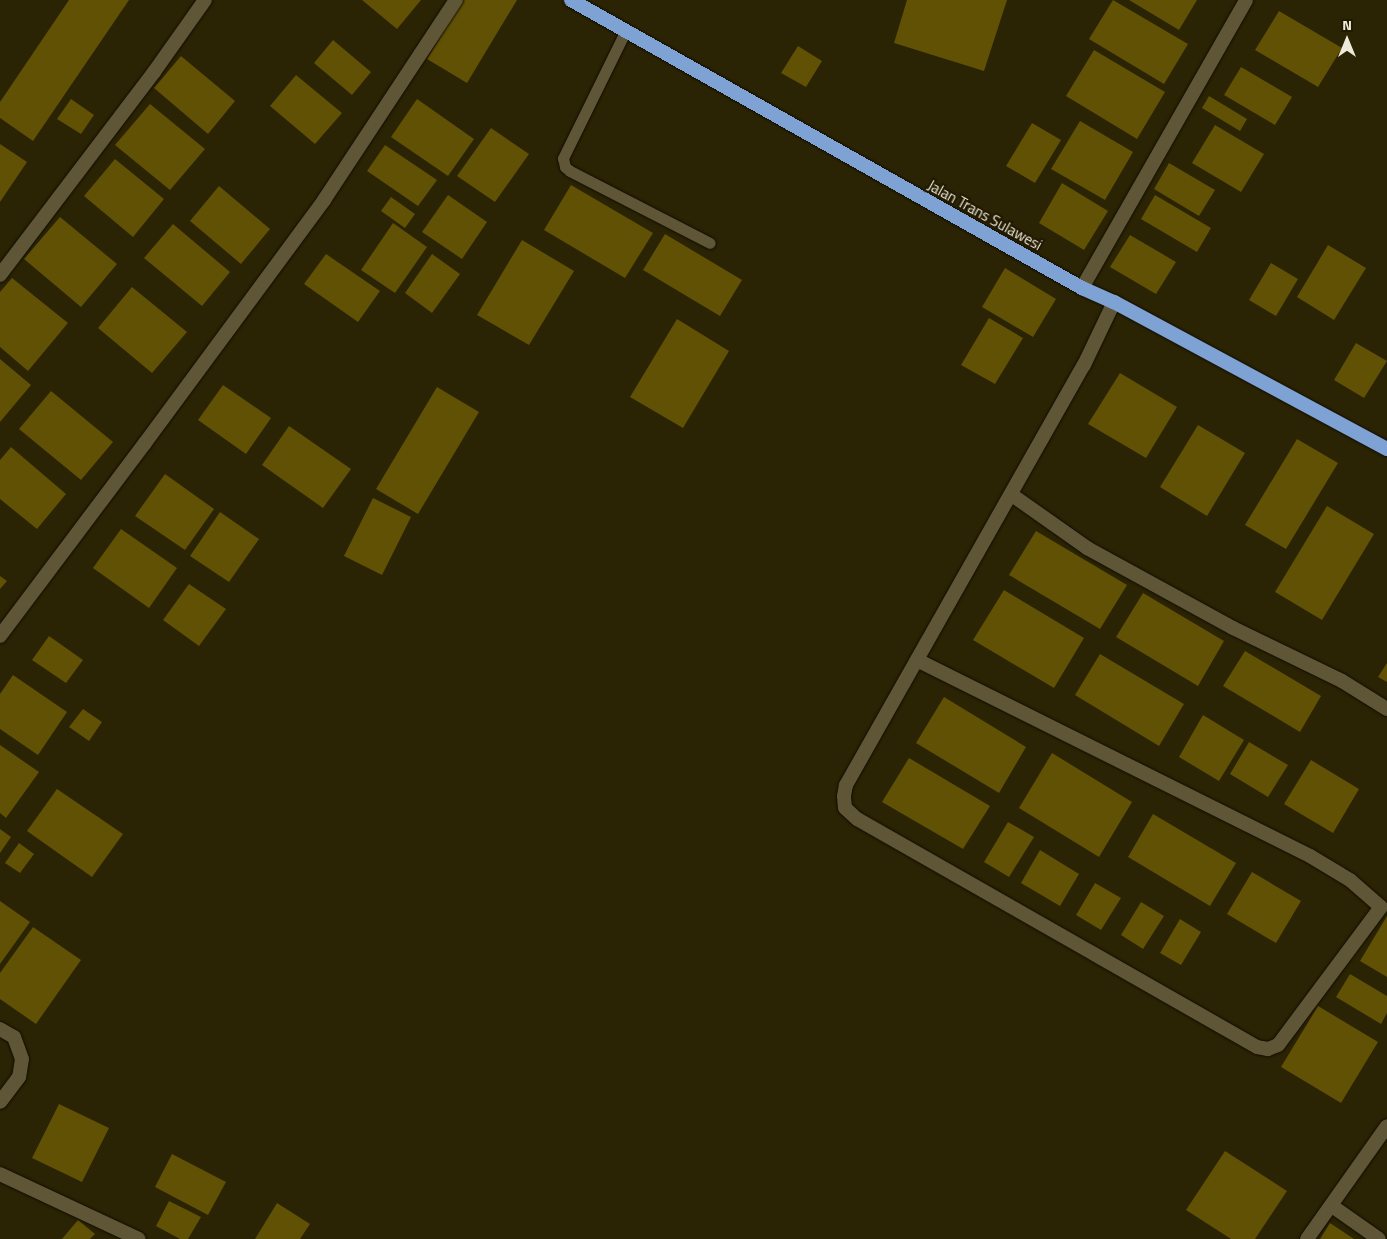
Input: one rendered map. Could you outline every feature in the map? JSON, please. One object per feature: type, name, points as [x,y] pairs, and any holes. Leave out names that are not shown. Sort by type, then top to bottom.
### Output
[{"type":"highway","name":"Jalan Trans Sulawesi","points":[[571,0],[1082,288],[1114,302],[1387,449]]},
{"type":"street","points":[[0,275],[154,72],[205,0]]},
{"type":"street","points":[[0,636],[145,444],[324,200],[456,0]]},
{"type":"street","points":[[1082,288],[1246,0]]},
{"type":"street","points":[[917,660],[1310,856],[1384,903],[1278,1046],[1268,1049],[1258,1047],[857,819],[845,808],[844,796],[846,785],[917,660],[1012,496],[1084,366],[1114,302]]},
{"type":"street","points":[[1012,496],[1087,548],[1233,628],[1342,681],[1387,709]]},
{"type":"street","points":[[0,1029],[14,1037],[22,1059],[19,1077],[0,1102]]},
{"type":"street","points":[[1307,1239],[1387,1126]]},
{"type":"street","points":[[0,1174],[139,1239]]},
{"type":"street","points":[[1332,1206],[1379,1239]]},
{"type":"lane","points":[[626,30],[563,158],[565,167],[710,243]]},
{"type":"building","points":[[69,0],[129,0],[33,141],[0,118],[0,102]]},
{"type":"building","points":[[362,0],[421,0],[397,29]]},
{"type":"building","points":[[463,0],[517,0],[467,83],[427,59]]},
{"type":"building","points":[[907,0],[1007,0],[984,71],[894,43]]},
{"type":"building","points":[[1113,0],[1188,44],[1164,84],[1089,39]]},
{"type":"building","points":[[1129,0],[1197,0],[1179,30]]},
{"type":"building","points":[[1279,11],[1342,48],[1318,87],[1255,50]]},
{"type":"building","points":[[333,40],[371,72],[352,95],[314,63]]},
{"type":"building","points":[[798,46],[822,61],[806,87],[781,73]]},
{"type":"building","points":[[1094,50],[1165,92],[1137,139],[1066,96]]},
{"type":"building","points":[[181,56],[235,101],[208,134],[154,88]]},
{"type":"building","points":[[1241,67],[1292,97],[1275,125],[1224,95]]},
{"type":"building","points":[[296,75],[342,113],[315,144],[270,106]]},
{"type":"building","points":[[1209,96],[1247,119],[1240,131],[1202,108]]},
{"type":"building","points":[[71,99],[94,115],[81,134],[57,119]]},
{"type":"building","points":[[417,99],[474,139],[448,176],[391,137]]},
{"type":"building","points":[[150,104],[205,149],[170,190],[115,145]]},
{"type":"building","points":[[1080,121],[1133,152],[1105,200],[1051,169]]},
{"type":"building","points":[[1032,123],[1061,140],[1035,183],[1006,166]]},
{"type":"building","points":[[1215,125],[1264,154],[1241,192],[1192,163]]},
{"type":"building","points":[[491,128],[529,154],[495,202],[457,176]]},
{"type":"building","points":[[0,144],[27,162],[0,202]]},
{"type":"building","points":[[385,145],[437,180],[418,206],[367,171]]},
{"type":"building","points":[[115,159],[164,199],[133,237],[84,196]]},
{"type":"building","points":[[1169,163],[1215,190],[1199,216],[1154,189]]},
{"type":"building","points":[[1062,183],[1108,211],[1084,250],[1039,223]]},
{"type":"building","points":[[571,185],[653,233],[625,278],[544,230]]},
{"type":"building","points":[[219,186],[270,229],[241,264],[190,221]]},
{"type":"building","points":[[448,195],[487,222],[462,259],[422,232]]},
{"type":"building","points":[[1155,195],[1211,228],[1197,252],[1141,219]]},
{"type":"building","points":[[391,197],[415,214],[405,228],[381,211]]},
{"type":"building","points":[[60,217],[117,264],[81,307],[24,259]]},
{"type":"building","points":[[393,223],[427,247],[395,293],[361,270]]},
{"type":"building","points":[[173,224],[230,272],[202,306],[144,258]]},
{"type":"building","points":[[665,234],[742,280],[720,316],[643,270]]},
{"type":"building","points":[[1130,235],[1176,262],[1156,294],[1110,267]]},
{"type":"building","points":[[522,240],[574,271],[529,345],[477,315]]},
{"type":"building","points":[[1328,245],[1366,268],[1334,320],[1297,297]]},
{"type":"building","points":[[326,254],[380,291],[358,322],[304,284]]},
{"type":"building","points":[[432,254],[460,274],[432,313],[405,293]]},
{"type":"building","points":[[1271,263],[1298,279],[1276,316],[1249,300]]},
{"type":"building","points":[[1005,268],[1056,299],[1033,337],[982,307]]},
{"type":"building","points":[[12,278],[68,323],[28,371],[0,347],[0,292]]},
{"type":"building","points":[[132,287],[187,332],[152,373],[98,328]]},
{"type":"building","points":[[989,318],[1023,338],[995,384],[961,365]]},
{"type":"building","points":[[677,319],[729,351],[683,428],[630,397]]},
{"type":"building","points":[[1356,343],[1387,361],[1364,398],[1334,380]]},
{"type":"building","points":[[0,359],[31,385],[0,422]]},
{"type":"building","points":[[1120,373],[1177,407],[1146,458],[1088,424]]},
{"type":"building","points":[[223,385],[271,418],[246,454],[198,420]]},
{"type":"building","points":[[437,387],[479,412],[418,514],[376,489]]},
{"type":"building","points":[[51,391],[113,442],[81,480],[19,429]]},
{"type":"building","points":[[1198,425],[1245,453],[1207,516],[1160,487]]},
{"type":"building","points":[[289,426],[351,469],[323,508],[262,465]]},
{"type":"building","points":[[1297,439],[1338,463],[1286,549],[1245,525]]},
{"type":"building","points":[[11,447],[66,494],[37,529],[0,499],[0,460]]},
{"type":"building","points":[[165,474],[214,509],[185,550],[135,516]]},
{"type":"building","points":[[373,498],[411,517],[382,575],[344,556]]},
{"type":"building","points":[[1327,506],[1374,534],[1322,620],[1275,592]]},
{"type":"building","points":[[220,512],[259,539],[229,582],[190,556]]},
{"type":"building","points":[[121,529],[177,568],[149,608],[93,568]]},
{"type":"building","points":[[1036,531],[1127,585],[1100,629],[1009,575]]},
{"type":"building","points":[[0,576],[7,581],[0,589]]},
{"type":"building","points":[[189,584],[226,609],[199,646],[163,620]]},
{"type":"building","points":[[1004,590],[1084,638],[1054,688],[973,640]]},
{"type":"building","points":[[1143,593],[1224,641],[1198,686],[1116,637]]},
{"type":"building","points":[[49,636],[83,660],[66,683],[32,660]]},
{"type":"building","points":[[1245,651],[1321,696],[1300,732],[1223,686]]},
{"type":"building","points":[[1100,654],[1184,704],[1159,746],[1075,695]]},
{"type":"building","points":[[1387,663],[1387,682],[1378,677]]},
{"type":"building","points":[[13,675],[67,712],[38,755],[0,729],[0,694]]},
{"type":"building","points":[[944,697],[1026,747],[999,793],[916,743]]},
{"type":"building","points":[[83,709],[102,722],[89,741],[69,727]]},
{"type":"building","points":[[1203,715],[1244,740],[1219,781],[1179,757]]},
{"type":"building","points":[[1249,742],[1288,765],[1268,797],[1230,774]]},
{"type":"building","points":[[0,745],[39,772],[6,818],[0,813]]},
{"type":"building","points":[[1052,753],[1132,802],[1099,857],[1019,808]]},
{"type":"building","points":[[909,758],[990,806],[963,849],[882,802]]},
{"type":"building","points":[[1311,760],[1359,789],[1333,833],[1284,804]]},
{"type":"building","points":[[57,789],[123,834],[92,877],[27,831]]},
{"type":"building","points":[[1153,814],[1236,863],[1210,906],[1128,857]]},
{"type":"building","points":[[1008,822],[1034,837],[1009,877],[984,862]]},
{"type":"building","points":[[0,829],[11,837],[0,853]]},
{"type":"building","points":[[19,843],[34,854],[20,873],[5,863]]},
{"type":"building","points":[[1040,850],[1079,874],[1060,906],[1021,883]]},
{"type":"building","points":[[1252,872],[1301,901],[1276,943],[1227,914]]},
{"type":"building","points":[[1095,883],[1121,898],[1101,930],[1076,915]]},
{"type":"building","points":[[0,901],[30,922],[0,964]]},
{"type":"building","points":[[1141,902],[1164,916],[1143,949],[1121,935]]},
{"type":"building","points":[[1387,916],[1387,977],[1360,961]]},
{"type":"building","points":[[1180,919],[1201,932],[1181,965],[1160,953]]},
{"type":"building","points":[[33,927],[81,960],[36,1024],[0,999],[0,973]]},
{"type":"building","points":[[1350,974],[1387,996],[1387,1013],[1381,1024],[1336,997]]},
{"type":"building","points":[[1318,1006],[1378,1042],[1341,1103],[1281,1067]]},
{"type":"building","points":[[59,1104],[109,1128],[82,1182],[32,1158]]},
{"type":"building","points":[[1225,1151],[1287,1191],[1255,1239],[1231,1239],[1186,1210]]},
{"type":"building","points":[[172,1154],[226,1182],[208,1215],[155,1187]]},
{"type":"building","points":[[169,1201],[201,1217],[188,1239],[180,1239],[156,1226]]},
{"type":"building","points":[[277,1203],[310,1224],[300,1239],[255,1239]]},
{"type":"building","points":[[78,1220],[95,1234],[90,1239],[62,1239]]},
{"type":"building","points":[[1330,1223],[1354,1239],[1320,1239]]}]
